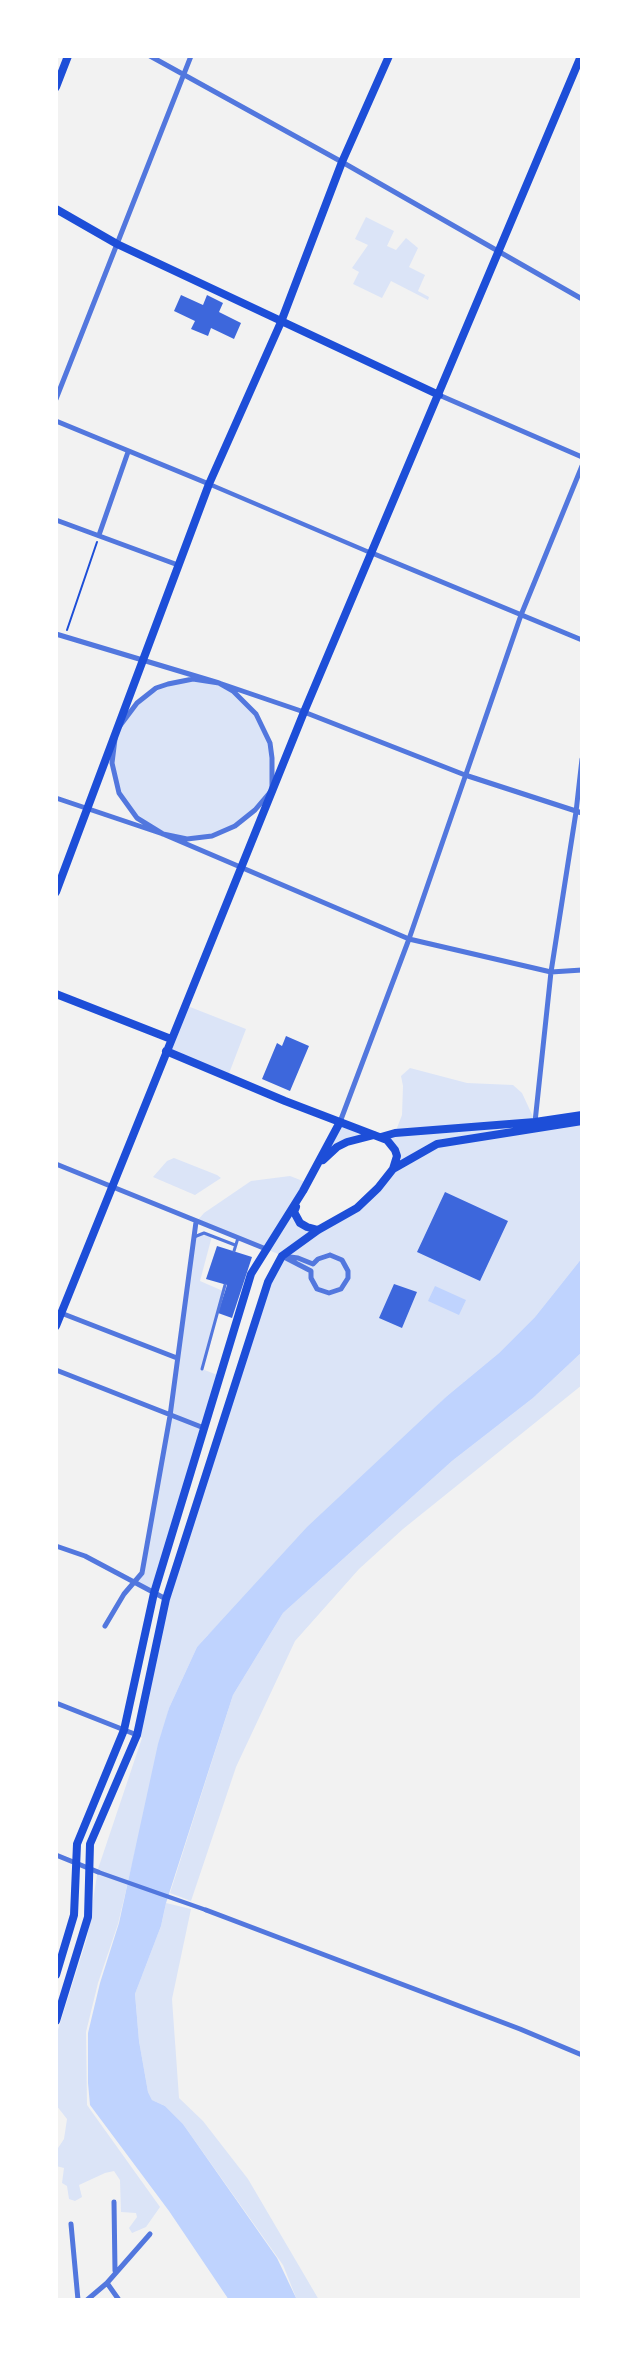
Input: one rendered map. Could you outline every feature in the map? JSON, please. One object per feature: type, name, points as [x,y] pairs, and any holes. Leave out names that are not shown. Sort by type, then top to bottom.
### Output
[{"type":"main road","points":[[56,87],[68,56]]},
{"type":"main road","points":[[56,892],[210,484],[281,322],[342,162],[389,56]]},
{"type":"main road","points":[[56,1326],[304,712],[500,252],[581,56]]},
{"type":"main road","points":[[56,209],[117,244],[439,395]]},
{"type":"main road","points":[[56,994],[171,1038]]},
{"type":"main road","points":[[56,2021],[88,1917],[90,1844],[136,1735],[166,1599],[268,1282],[282,1256],[318,1230],[356,1208],[378,1188],[393,1169],[397,1156],[392,1144],[379,1136],[166,1051]]},
{"type":"main road","points":[[56,1975],[74,1914],[77,1844],[124,1730],[154,1593],[251,1274],[266,1249],[328,1154],[347,1142],[396,1133],[535,1122],[582,1114]]},
{"type":"main road","points":[[393,1169],[438,1144],[582,1121]]},
{"type":"main road","points":[[318,1230],[306,1227],[300,1222],[294,1212],[340,1122]]},
{"type":"main road","points":[[266,1249],[282,1256]]},
{"type":"street","points":[[150,56],[342,162],[582,299]]},
{"type":"street","points":[[56,399],[191,56]]},
{"type":"street","points":[[439,395],[582,457]]},
{"type":"street","points":[[56,421],[582,640]]},
{"type":"street","points":[[99,535],[128,452]]},
{"type":"street","points":[[340,1122],[409,939],[521,615],[582,466]]},
{"type":"street","points":[[56,520],[178,565]]},
{"type":"street","points":[[56,634],[219,683],[304,712],[465,775],[579,813]]},
{"type":"street","points":[[187,680],[219,683],[246,702],[264,728],[272,758],[272,790],[246,819],[224,832],[187,839],[163,834],[137,818],[119,793],[112,763],[116,731],[137,702],[156,688],[187,680]]},
{"type":"street","points":[[535,1122],[551,972],[579,813],[582,759]]},
{"type":"street","points":[[56,798],[163,834],[240,869],[409,939],[551,972],[582,970]]},
{"type":"street","points":[[56,1164],[266,1249]]},
{"type":"street","points":[[105,1626],[124,1594],[142,1573],[170,1416],[196,1222]]},
{"type":"street","points":[[282,1256],[298,1258],[313,1264],[323,1256],[336,1256],[346,1265],[348,1271],[347,1283],[336,1292],[323,1292],[313,1284],[311,1271],[282,1256]]},
{"type":"street","points":[[61,1313],[177,1358]]},
{"type":"street","points":[[56,1370],[204,1428]]},
{"type":"street","points":[[56,1546],[85,1556],[166,1599]]},
{"type":"street","points":[[56,1703],[136,1735]]},
{"type":"street","points":[[56,1855],[520,2029],[582,2055]]},
{"type":"street","points":[[114,2202],[115,2271]]},
{"type":"street","points":[[72,2224],[78,2300]]},
{"type":"street","points":[[87,2300],[107,2283],[115,2271],[150,2234]]},
{"type":"street","points":[[107,2283],[120,2300]]},
{"type":"lane","points":[[193,1238],[204,1233],[235,1245]]},
{"type":"lane","points":[[234,1251],[238,1238]]},
{"type":"lane","points":[[202,1369],[224,1285]]},
{"type":"path","points":[[65,637],[99,535]]},
{"type":"shaded area","points":[[366,217],[394,231],[387,246],[396,250],[406,238],[418,248],[409,267],[425,275],[418,291],[429,297],[428,300],[391,281],[382,298],[353,284],[359,272],[352,268],[368,245],[355,239]]},
{"type":"shaded area","points":[[206,680],[233,691],[256,714],[270,743],[272,790],[246,819],[212,836],[175,837],[137,818],[119,793],[112,763],[116,731],[137,703],[168,684]]},
{"type":"shaded area","points":[[185,1005],[246,1029],[228,1076],[166,1051]]},
{"type":"shaded area","points":[[410,1068],[467,1083],[513,1085],[522,1093],[535,1121],[582,1121],[582,1258],[535,1317],[499,1353],[447,1396],[197,1647],[169,1708],[118,1924],[98,1983],[86,2032],[87,2105],[160,2207],[146,2227],[132,2233],[129,2228],[137,2217],[136,2213],[121,2212],[120,2180],[114,2171],[79,2185],[82,2197],[75,2201],[69,2199],[67,2186],[62,2183],[64,2168],[56,2166],[56,2151],[64,2139],[67,2119],[56,2105],[56,2036],[87,1938],[98,1869],[142,1738],[137,1735],[166,1599],[219,1433],[281,1255],[196,1222],[204,1213],[251,1181],[290,1176],[308,1183],[340,1122],[376,1135],[347,1142],[321,1163],[294,1212],[310,1229],[331,1224],[378,1188],[397,1156],[381,1137],[395,1133],[402,1115],[403,1086],[401,1076]]},
{"type":"shaded area","points":[[174,1158],[221,1178],[195,1195],[153,1177],[167,1161]]},
{"type":"shaded area","points":[[204,1233],[212,1236],[200,1281],[223,1291],[202,1369],[220,1376],[154,1593],[134,1582],[142,1573],[170,1416],[193,1238]]},
{"type":"shaded area","points":[[582,1352],[582,1385],[403,1529],[359,1569],[295,1641],[236,1767],[191,1901],[170,1893],[233,1695],[283,1613],[452,1461],[533,1398]]},
{"type":"shaded area","points":[[166,1903],[191,1909],[172,1999],[179,2098],[203,2121],[248,2179],[319,2300],[297,2300],[283,2265],[183,2124],[165,2106],[152,2100],[148,2092],[139,2041],[135,1994],[161,1926]]},
{"type":"water","points":[[582,1258],[582,1352],[533,1398],[452,1461],[283,1613],[233,1695],[166,1903],[161,1926],[135,1994],[139,2041],[148,2092],[152,2100],[165,2106],[183,2124],[277,2258],[297,2300],[229,2300],[169,2211],[90,2105],[88,2033],[100,1983],[119,1923],[158,1744],[169,1708],[197,1647],[307,1527],[447,1396],[499,1353],[535,1317]]},
{"type":"water","points":[[435,1286],[466,1300],[459,1315],[428,1301]]},
{"type":"building","points":[[181,295],[203,305],[207,295],[223,303],[219,312],[241,323],[234,339],[211,328],[208,336],[191,329],[195,321],[174,311]]},
{"type":"building","points":[[286,1036],[309,1046],[290,1091],[262,1079],[277,1043],[282,1046]]},
{"type":"building","points":[[445,1192],[508,1221],[480,1281],[417,1252]]},
{"type":"building","points":[[217,1246],[252,1257],[232,1318],[218,1313],[227,1285],[206,1279]]},
{"type":"building","points":[[394,1284],[417,1292],[402,1328],[379,1318]]}]
